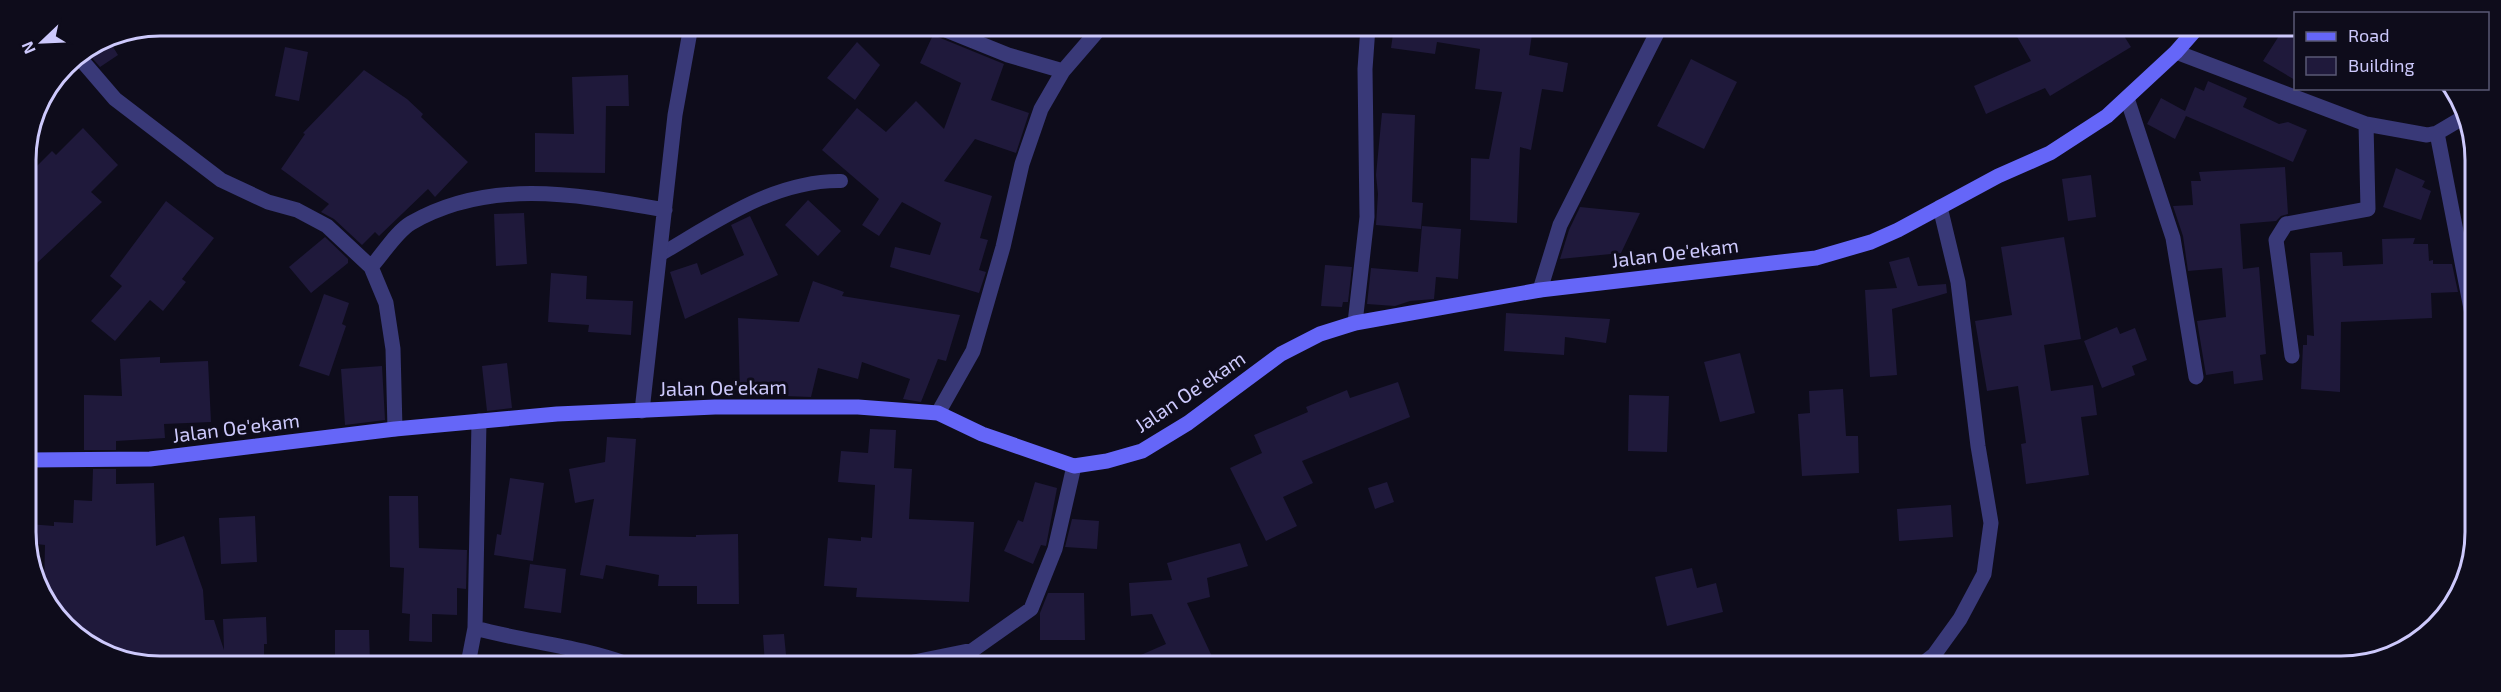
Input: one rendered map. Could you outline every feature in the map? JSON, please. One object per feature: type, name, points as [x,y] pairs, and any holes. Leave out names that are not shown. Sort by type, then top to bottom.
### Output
[{"type":"street","points":[[642,411],[675,115],[689,36]]},
{"type":"street","points":[[961,36],[1008,55],[1064,71]]},
{"type":"street","points":[[938,413],[973,351],[1003,247],[1022,164],[1041,109],[1064,71],[1093,36]]},
{"type":"street","points":[[1355,323],[1367,218],[1365,69],[1367,36]]},
{"type":"street","points":[[1540,290],[1560,225],[1655,36]]},
{"type":"street","name":"Jalan Oe'ekam","points":[[36,460],[150,459],[395,429],[642,411],[858,407],[938,413],[982,434],[1074,466],[1107,461],[1142,451],[1188,423],[1281,354],[1320,334],[1355,323],[1540,290],[1816,258],[1871,242],[1998,176],[2050,153],[2107,116],[2176,52],[2190,36]]},
{"type":"street","points":[[2176,52],[2366,124],[2415,135],[2437,133],[2458,120]]},
{"type":"street","points":[[84,63],[115,99],[221,180],[268,202],[297,210],[327,226],[371,267],[386,303],[393,349],[395,429]]},
{"type":"street","points":[[2127,98],[2173,238],[2196,377]]},
{"type":"street","points":[[2292,356],[2276,240],[2286,224],[2368,209],[2366,124]]},
{"type":"street","points":[[2437,133],[2465,278]]},
{"type":"street","points":[[371,267],[409,224],[483,196],[574,194],[665,210]]},
{"type":"street","points":[[1933,656],[1947,637],[1984,574],[1991,523],[1978,446],[1958,282],[1940,207]]},
{"type":"street","points":[[470,656],[475,628],[479,422]]},
{"type":"street","points":[[943,656],[973,650],[1031,609],[1055,549],[1074,466]]},
{"type":"street","points":[[475,628],[536,643],[595,652],[606,656]]},
{"type":"lane","points":[[661,254],[728,214],[771,194],[815,180],[841,181]]},
{"type":"building","points":[[933,36],[935,36],[1004,64],[991,100],[1029,113],[1016,153],[975,139],[944,181],[992,196],[980,238],[988,240],[979,270],[986,272],[979,293],[890,267],[895,247],[930,255],[941,223],[902,202],[879,236],[862,225],[879,199],[822,150],[857,108],[886,132],[916,101],[944,129],[961,83],[920,63]]},
{"type":"building","points":[[1393,36],[1532,36],[1529,55],[1568,63],[1563,92],[1542,89],[1531,150],[1520,147],[1517,223],[1470,220],[1471,158],[1489,159],[1502,92],[1475,89],[1480,49],[1437,42],[1435,54],[1391,48]]},
{"type":"building","points":[[2017,36],[2124,36],[2131,47],[2050,96],[2045,88],[1986,114],[1974,86],[2031,61]]},
{"type":"building","points":[[2279,36],[2294,36],[2294,79],[2263,61]]},
{"type":"building","points":[[857,42],[880,65],[855,100],[827,78]]},
{"type":"building","points":[[112,46],[118,55],[100,67],[92,57]]},
{"type":"building","points":[[285,47],[308,52],[299,101],[275,96]]},
{"type":"building","points":[[1691,59],[1737,82],[1704,149],[1657,126]]},
{"type":"building","points":[[364,70],[407,99],[423,114],[421,117],[468,162],[435,197],[428,189],[379,236],[375,232],[362,245],[334,219],[321,212],[329,204],[281,169],[305,134],[303,133]]},
{"type":"building","points":[[628,75],[629,106],[606,106],[605,173],[535,172],[535,133],[574,134],[572,77]]},
{"type":"building","points":[[2208,81],[2247,98],[2243,107],[2279,124],[2288,122],[2307,130],[2293,162],[2186,116],[2175,139],[2147,124],[2161,98],[2185,111],[2195,87],[2204,91]]},
{"type":"building","points":[[1382,113],[1415,115],[1412,202],[1423,203],[1421,229],[1376,225],[1378,194],[1376,175]]},
{"type":"building","points":[[83,128],[118,165],[91,192],[102,202],[37,263],[36,167],[52,151],[56,155]]},
{"type":"building","points":[[2285,167],[2288,214],[2276,221],[2240,224],[2243,269],[2259,267],[2266,354],[2260,355],[2263,380],[2234,384],[2233,371],[2206,375],[2197,321],[2226,317],[2222,268],[2188,271],[2183,236],[2173,206],[2193,205],[2191,181],[2201,181],[2199,172]]},
{"type":"building","points":[[2396,168],[2425,181],[2422,187],[2431,191],[2421,220],[2383,207]]},
{"type":"building","points":[[2091,175],[2096,217],[2068,221],[2062,179]]},
{"type":"building","points":[[808,200],[841,231],[818,256],[785,225]]},
{"type":"building","points":[[166,201],[214,238],[182,279],[186,282],[163,311],[150,300],[115,341],[91,321],[122,286],[110,276]]},
{"type":"building","points":[[1580,207],[1640,213],[1621,253],[1560,259],[1569,230]]},
{"type":"building","points":[[524,213],[527,264],[496,266],[494,214]]},
{"type":"building","points":[[750,216],[778,275],[685,319],[670,272],[697,263],[701,275],[744,255],[731,225]]},
{"type":"building","points":[[1422,226],[1461,229],[1458,279],[1436,277],[1434,299],[1410,301],[1395,306],[1367,304],[1371,268],[1418,272]]},
{"type":"building","points":[[325,237],[348,259],[348,263],[311,293],[289,267]]},
{"type":"building","points":[[2064,237],[2081,339],[2044,345],[2051,391],[2093,385],[2097,415],[2081,417],[2089,475],[2026,484],[2021,444],[2026,443],[2018,386],[1987,391],[1975,321],[2012,315],[2001,247]]},
{"type":"building","points":[[2415,238],[2413,244],[2428,244],[2429,261],[2433,260],[2433,264],[2452,264],[2458,292],[2431,293],[2432,318],[2341,322],[2340,392],[2301,389],[2303,345],[2307,345],[2307,335],[2314,336],[2310,253],[2342,252],[2343,266],[2383,264],[2382,239]]},
{"type":"building","points":[[1909,257],[1918,286],[1946,284],[1947,293],[1892,309],[1897,375],[1870,377],[1865,290],[1897,288],[1889,262]]},
{"type":"building","points":[[1325,265],[1352,267],[1348,302],[1343,302],[1342,307],[1321,306]]},
{"type":"building","points":[[551,273],[587,276],[586,299],[633,301],[631,335],[588,332],[589,325],[548,322]]},
{"type":"building","points":[[813,281],[844,292],[842,296],[960,315],[946,361],[938,359],[921,402],[903,399],[910,379],[862,362],[858,379],[818,368],[811,397],[785,396],[786,390],[740,391],[738,318],[799,322]]},
{"type":"building","points":[[324,294],[349,303],[342,324],[346,326],[329,376],[299,366]]},
{"type":"building","points":[[1506,313],[1610,319],[1606,343],[1565,337],[1564,355],[1504,351]]},
{"type":"building","points":[[2117,327],[2120,334],[2135,328],[2147,360],[2132,366],[2135,375],[2102,388],[2084,341]]},
{"type":"building","points":[[1740,353],[1755,413],[1720,422],[1704,362]]},
{"type":"building","points":[[160,357],[160,363],[208,361],[211,422],[164,424],[165,438],[116,441],[116,450],[84,450],[84,395],[122,396],[120,359]]},
{"type":"building","points":[[507,363],[512,408],[487,411],[482,366]]},
{"type":"building","points":[[382,366],[385,420],[345,425],[341,369]]},
{"type":"building","points":[[1398,382],[1410,417],[1302,461],[1313,483],[1283,497],[1297,526],[1266,541],[1230,468],[1262,453],[1254,435],[1308,412],[1306,407],[1347,390],[1350,398]]},
{"type":"building","points":[[1843,389],[1846,436],[1858,436],[1859,473],[1802,476],[1798,414],[1810,413],[1809,391]]},
{"type":"building","points":[[1629,395],[1669,396],[1667,452],[1628,451]]},
{"type":"building","points":[[870,429],[896,430],[894,468],[912,469],[909,519],[974,522],[969,602],[856,597],[857,588],[824,586],[828,538],[861,541],[861,537],[872,538],[875,485],[838,482],[841,451],[868,453]]},
{"type":"building","points":[[607,437],[636,439],[629,536],[696,537],[696,535],[738,534],[739,604],[697,604],[697,586],[658,586],[659,575],[606,565],[603,579],[580,575],[594,499],[575,503],[569,469],[605,462]]},
{"type":"building","points":[[93,469],[116,469],[116,484],[154,483],[156,546],[184,536],[203,590],[205,620],[214,620],[224,650],[223,619],[266,617],[267,644],[264,644],[264,656],[136,654],[105,643],[72,620],[57,601],[44,575],[45,545],[36,544],[36,525],[54,526],[54,522],[73,523],[74,500],[92,501]]},
{"type":"building","points":[[510,478],[544,483],[533,561],[494,555],[497,534],[501,535]]},
{"type":"building","points":[[1035,482],[1057,488],[1046,546],[1041,545],[1033,564],[1004,551],[1018,520],[1023,522]]},
{"type":"building","points":[[1387,482],[1394,502],[1375,509],[1368,488]]},
{"type":"building","points":[[389,496],[418,496],[419,548],[467,550],[466,589],[457,588],[457,615],[432,614],[432,642],[409,641],[410,614],[402,613],[404,568],[390,567]]},
{"type":"building","points":[[1951,505],[1953,537],[1899,541],[1897,509]]},
{"type":"building","points":[[255,516],[257,562],[221,564],[219,518]]},
{"type":"building","points":[[1072,519],[1099,521],[1097,549],[1065,547]]},
{"type":"building","points":[[1240,543],[1248,566],[1207,578],[1210,597],[1187,603],[1212,656],[1139,656],[1166,644],[1152,614],[1131,616],[1129,583],[1172,580],[1167,563]]},
{"type":"building","points":[[530,564],[566,569],[561,613],[524,608]]},
{"type":"building","points":[[1692,568],[1697,588],[1716,583],[1723,612],[1667,626],[1655,577]]},
{"type":"building","points":[[1048,593],[1084,593],[1085,640],[1040,640],[1040,613]]},
{"type":"building","points":[[335,630],[369,630],[370,656],[335,656]]},
{"type":"building","points":[[784,634],[786,656],[764,656],[763,635]]}]
